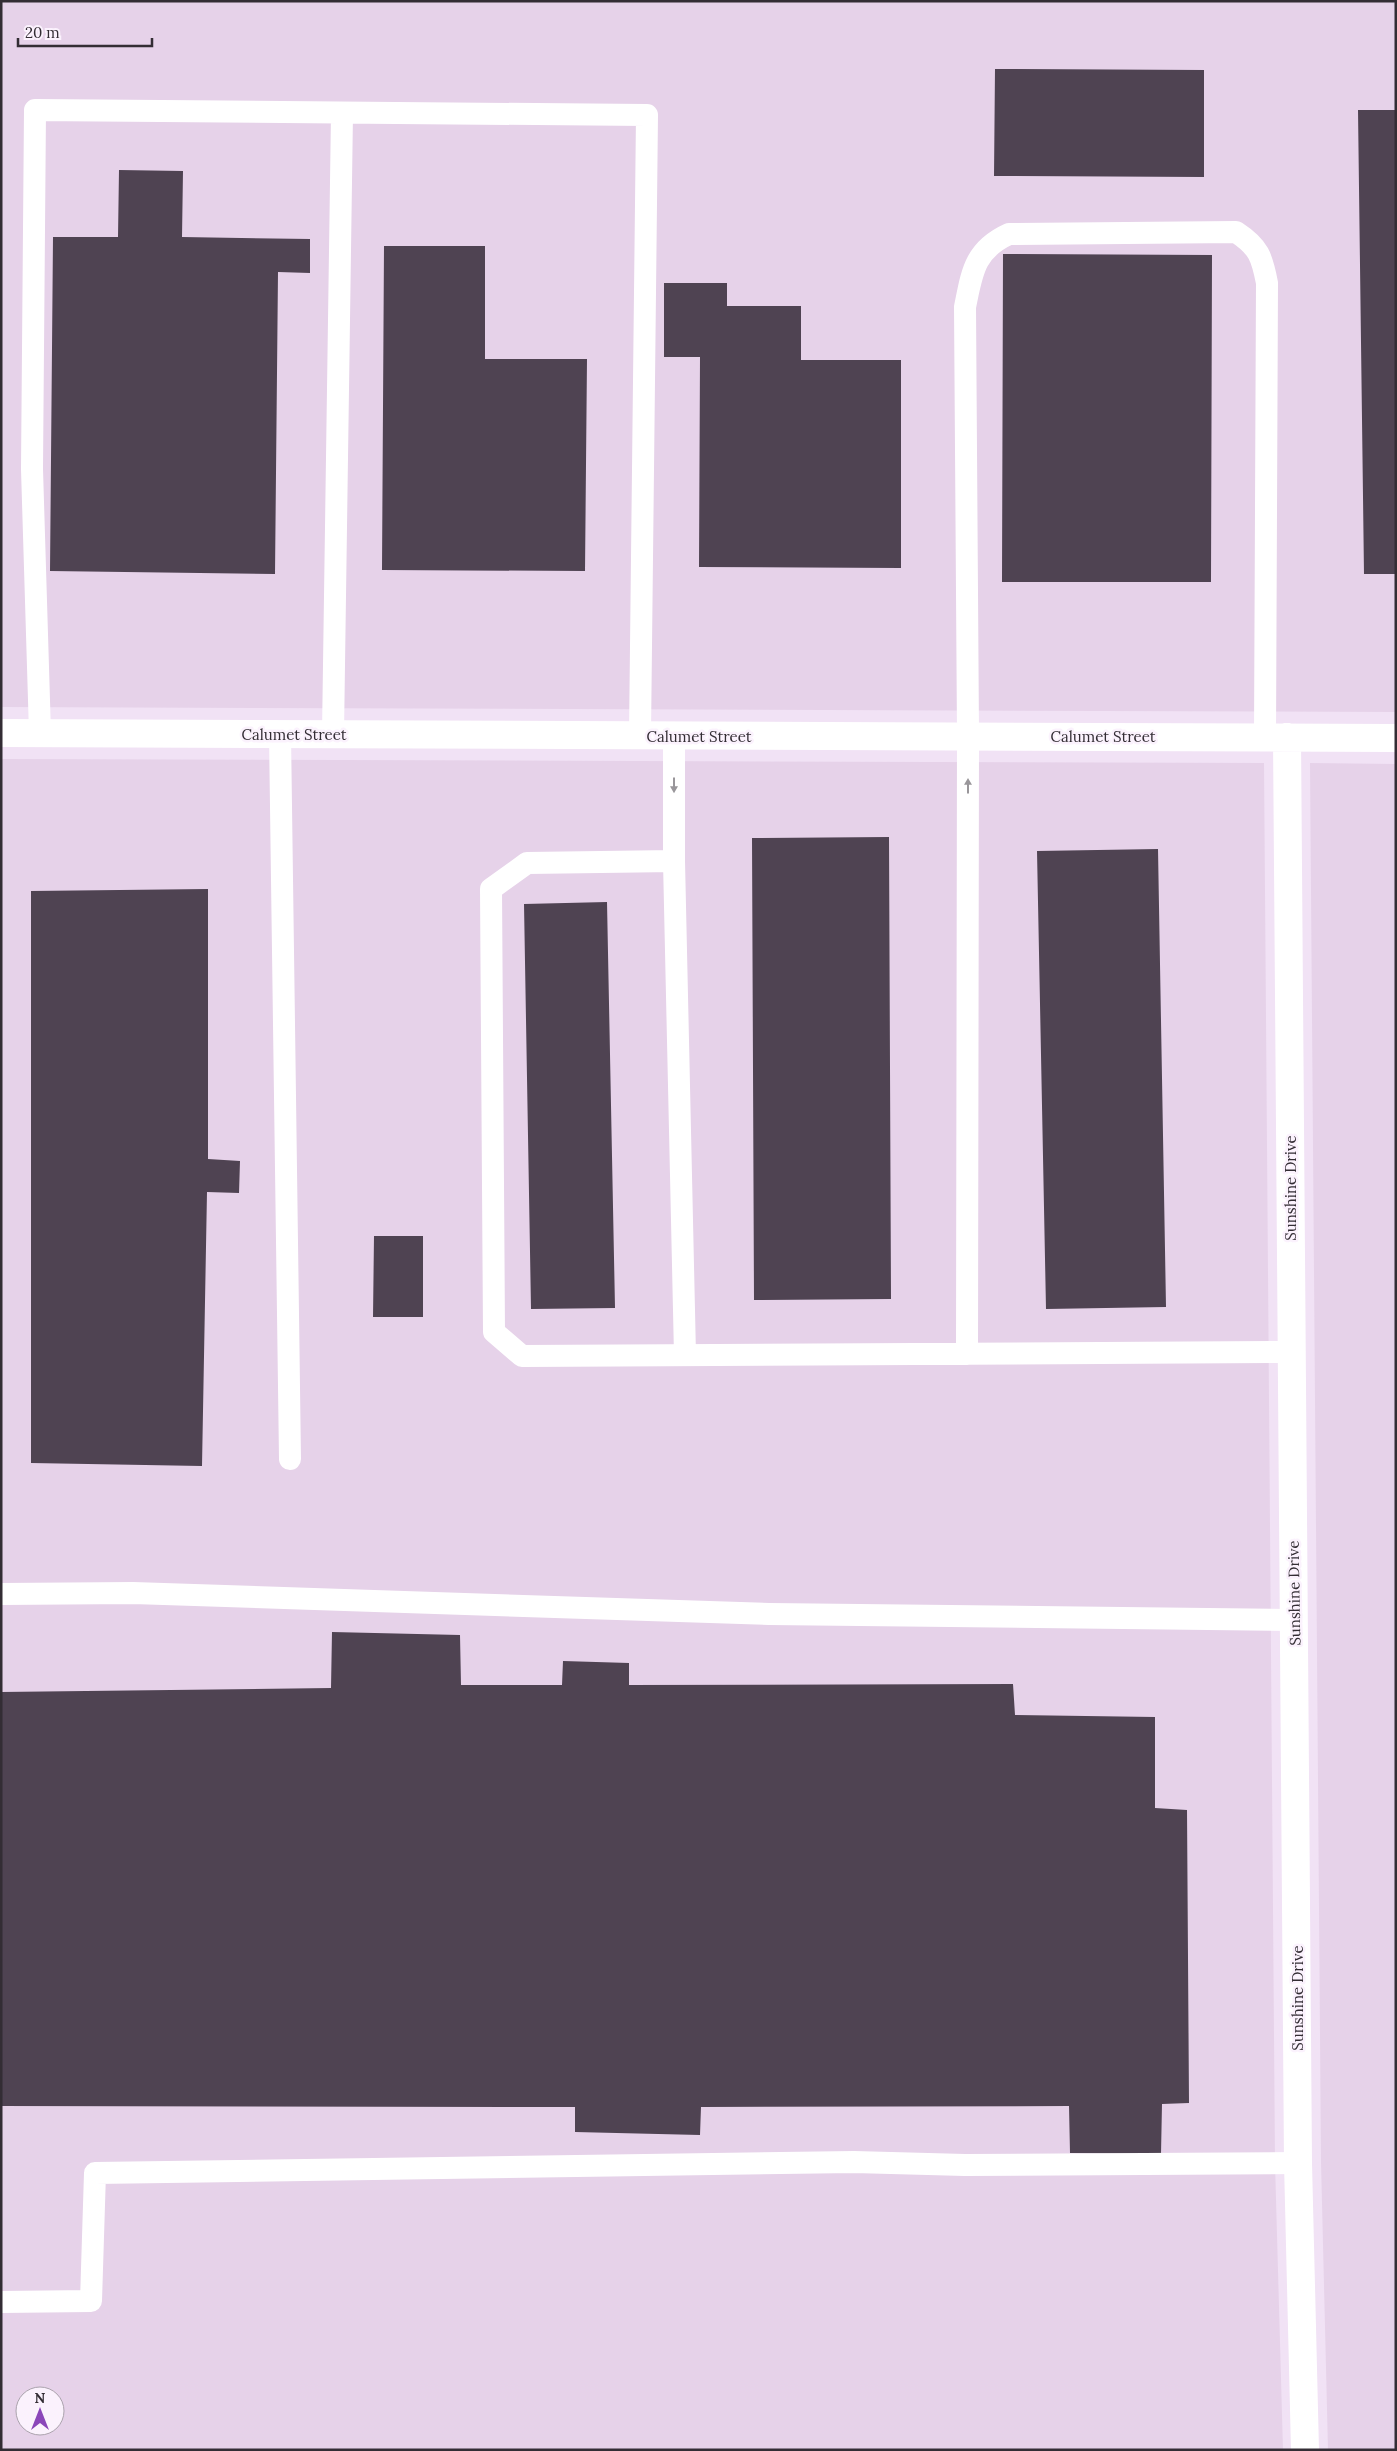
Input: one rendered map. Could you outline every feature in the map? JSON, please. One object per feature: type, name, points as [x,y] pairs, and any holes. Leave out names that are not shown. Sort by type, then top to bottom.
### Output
[{"type":"street","name":"Calumet Street","points":[[1,733],[1396,738]]},
{"type":"street","name":"Sunshine Drive","points":[[1276,737],[1291,1352],[1298,2163],[1306,2450]]},
{"type":"lane","points":[[40,733],[32,469],[35,110],[647,115],[640,735]]},
{"type":"lane","points":[[333,734],[342,113]]},
{"type":"lane","points":[[967,1354],[968,735],[966,307],[972,272],[980,255],[994,240],[1009,234],[1236,232],[1251,242],[1263,260],[1266,283],[1276,737]]},
{"type":"lane","points":[[280,734],[290,1459]]},
{"type":"lane","points":[[674,736],[674,861],[685,1355]]},
{"type":"lane","points":[[674,861],[527,863],[491,889],[494,1332],[522,1356],[1291,1352]]},
{"type":"lane","points":[[1,1594],[133,1593],[769,1614],[1294,1620]]},
{"type":"lane","points":[[1,2302],[91,2301],[95,2173],[854,2162],[966,2165],[1298,2163]]},
{"type":"shaded area","points":[[1,1],[1396,1],[1396,712],[1,707]]},
{"type":"shaded area","points":[[1,759],[1264,763],[1275,2163],[1283,2450],[1,2450]]},
{"type":"shaded area","points":[[1310,763],[1396,764],[1396,2450],[1328,2450],[1321,2162]]},
{"type":"building","points":[[995,69],[1204,70],[1204,177],[994,176]]},
{"type":"building","points":[[1358,110],[1396,110],[1396,574],[1364,574]]},
{"type":"building","points":[[119,170],[183,171],[182,237],[310,239],[310,273],[278,272],[275,574],[50,571],[53,237],[118,237]]},
{"type":"building","points":[[384,246],[485,246],[485,359],[587,359],[585,571],[382,570]]},
{"type":"building","points":[[1003,254],[1212,255],[1211,582],[1002,582]]},
{"type":"building","points":[[664,283],[727,283],[727,306],[801,306],[801,360],[901,360],[901,568],[699,567],[700,357],[664,357]]},
{"type":"building","points":[[889,837],[891,1299],[754,1300],[752,838]]},
{"type":"building","points":[[1158,849],[1166,1307],[1046,1309],[1037,851]]},
{"type":"building","points":[[208,889],[208,1159],[240,1161],[239,1193],[207,1192],[202,1466],[31,1463],[31,891]]},
{"type":"building","points":[[607,902],[615,1308],[531,1309],[524,904]]},
{"type":"building","points":[[374,1236],[423,1236],[423,1317],[373,1317]]},
{"type":"building","points":[[332,1632],[460,1635],[461,1685],[562,1685],[563,1661],[629,1663],[629,1685],[1013,1684],[1015,1715],[1155,1717],[1155,1808],[1187,1810],[1189,2103],[1162,2104],[1161,2154],[1070,2153],[1069,2106],[701,2107],[700,2135],[575,2132],[575,2107],[1,2106],[1,1692],[331,1688]]}]
